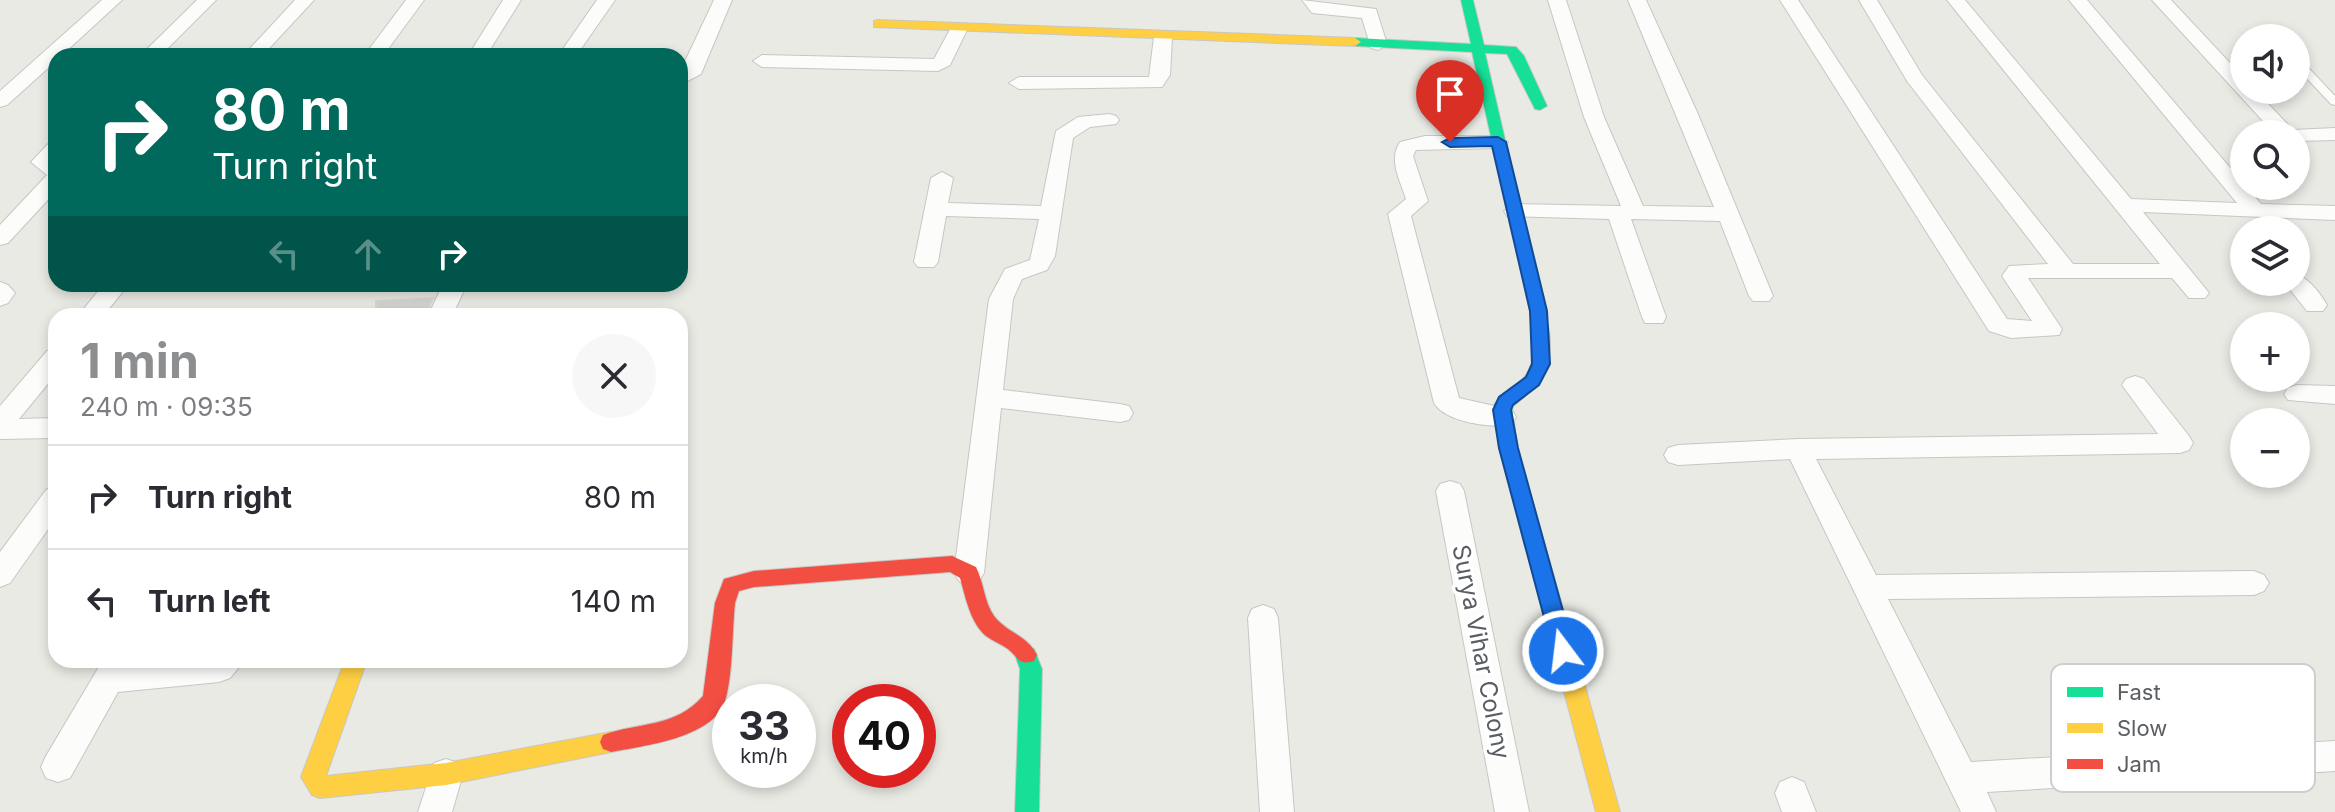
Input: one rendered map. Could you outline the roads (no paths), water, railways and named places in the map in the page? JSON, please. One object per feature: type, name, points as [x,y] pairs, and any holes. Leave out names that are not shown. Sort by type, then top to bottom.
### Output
[{"type":"street","points":[[59,48],[113,0]]},
{"type":"street","points":[[157,48],[207,0]]},
{"type":"street","points":[[260,48],[305,0]]},
{"type":"street","points":[[379,48],[415,0]]},
{"type":"street","points":[[482,48],[512,0]]},
{"type":"street","points":[[573,48],[606,0]]},
{"type":"street","points":[[688,75],[723,0]]},
{"type":"street","points":[[1311,0],[1318,9],[1370,13],[1378,44]]},
{"type":"street","points":[[1467,0],[1538,311],[1541,364],[1532,381],[1506,401],[1503,417],[1508,448],[1608,812]]},
{"type":"street","points":[[1557,0],[1626,213],[1654,317]]},
{"type":"street","points":[[1637,0],[1687,112],[1761,296]]},
{"type":"street","points":[[1789,0],[1995,322],[2011,330],[2050,329],[2014,274],[2021,271],[2180,271]]},
{"type":"street","points":[[1868,0],[1914,77],[2066,271]]},
{"type":"street","points":[[1956,0],[2197,293]]},
{"type":"street","points":[[2078,0],[2247,216]]},
{"type":"street","points":[[2161,0],[2230,75]]},
{"type":"street","points":[[878,24],[1500,48],[1514,52],[1540,106]]},
{"type":"street","points":[[762,61],[935,65],[943,61],[959,28]]},
{"type":"street","points":[[1019,83],[1155,83],[1160,75],[1163,37]]},
{"type":"street","points":[[0,101],[48,58]]},
{"type":"street","points":[[0,76],[27,77]]},
{"type":"street","points":[[2257,104],[2273,120]]},
{"type":"street","points":[[1027,812],[1031,669],[1028,654],[1022,644],[984,619],[969,573],[988,399],[1001,299],[1013,274],[1039,265],[1044,256],[1063,135],[1085,121],[1109,120]]},
{"type":"street","points":[[2310,135],[2334,136]]},
{"type":"street","points":[[1498,142],[1425,142],[1407,146],[1403,156],[1417,201],[1399,214],[1447,403],[1454,408],[1503,417]]},
{"type":"street","points":[[926,262],[942,178]]},
{"type":"street","points":[[1,235],[48,186]]},
{"type":"street","points":[[2123,205],[2247,216],[2335,213]]},
{"type":"street","points":[[936,209],[1050,213]]},
{"type":"street","points":[[1515,211],[1728,214]]},
{"type":"street","points":[[0,290],[3,293],[0,298]]},
{"type":"street","points":[[97,308],[110,292]]},
{"type":"street","points":[[2308,296],[2315,305]]},
{"type":"street","points":[[0,426],[48,367]]},
{"type":"street","points":[[1678,455],[1798,449],[2180,443],[2135,385]]},
{"type":"street","points":[[2297,394],[2335,395]]},
{"type":"street","points":[[988,399],[1013,399],[1120,413]]},
{"type":"street","points":[[0,426],[48,428]]},
{"type":"street","points":[[1798,449],[1979,812]]},
{"type":"street","name":"Surya Vihar Colony","points":[[1450,491],[1512,812]]},
{"type":"street","points":[[0,575],[48,508]]},
{"type":"street","points":[[353,668],[315,768],[314,783],[320,787],[446,774],[662,732],[694,722],[707,712],[714,700],[727,592],[739,581],[933,564],[952,564],[969,573]]},
{"type":"street","points":[[1867,587],[2254,583]]},
{"type":"street","points":[[1263,618],[1277,812]]},
{"type":"street","points":[[58,767],[114,670],[218,668]]},
{"type":"street","points":[[2315,757],[2335,756]]},
{"type":"street","points":[[1961,778],[2051,773]]},
{"type":"street","points":[[435,812],[446,774]]},
{"type":"lane","points":[[2310,76],[2335,102]]}]
